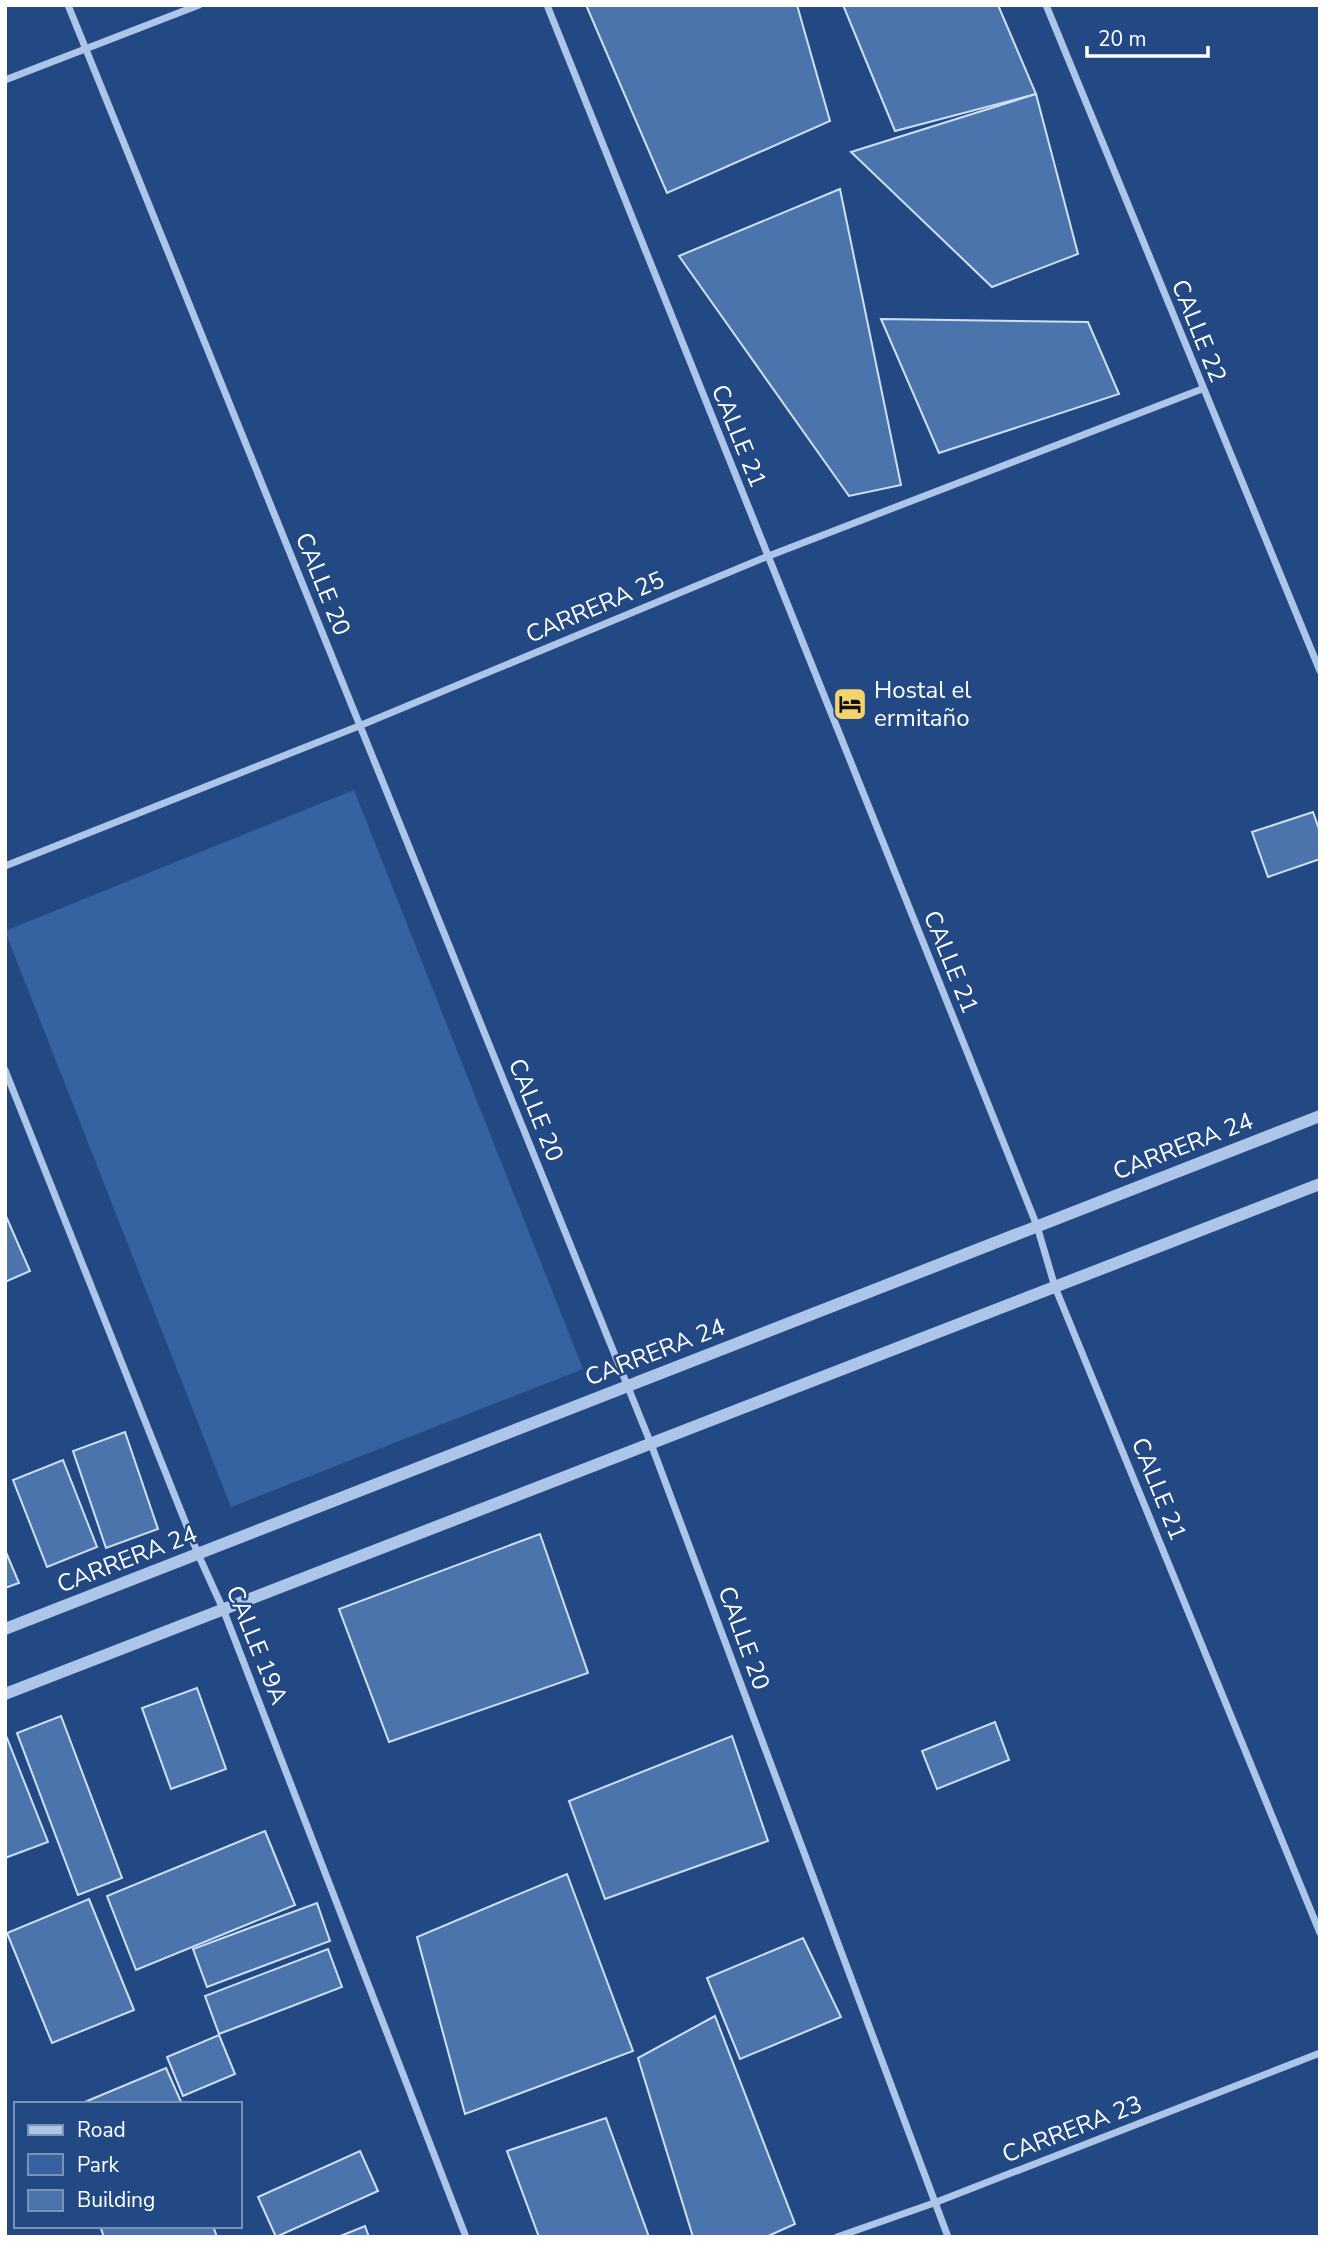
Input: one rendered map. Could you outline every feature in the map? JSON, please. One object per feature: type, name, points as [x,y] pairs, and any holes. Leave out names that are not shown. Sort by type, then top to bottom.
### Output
[{"type":"street","name":"CALLE 20","points":[[68,5],[651,1444],[948,2237]]},
{"type":"street","points":[[5,80],[199,5]]},
{"type":"street","name":"CALLE 21","points":[[547,5],[1037,1226],[1055,1287],[1320,1933]]},
{"type":"street","name":"CALLE 22","points":[[1045,5],[1320,671]]},
{"type":"street","name":"CARRERA 25","points":[[5,866],[359,726],[766,556],[1202,389]]},
{"type":"street","name":"CALLE 19A","points":[[5,1070],[198,1553],[223,1609],[466,2237]]},
{"type":"street","name":"CARRERA 24","points":[[5,1629],[1320,1115]]},
{"type":"street","points":[[5,1694],[1320,1184]]},
{"type":"street","name":"CARRERA 23","points":[[837,2237],[934,2203],[1320,2053]]},
{"type":"green space","points":[[354,790],[583,1369],[231,1507],[5,931]]},
{"type":"building","points":[[586,5],[797,5],[830,121],[667,193]]},
{"type":"building","points":[[843,5],[998,5],[1036,94],[895,131]]},
{"type":"building","points":[[1036,94],[1078,254],[992,287],[851,152]]},
{"type":"building","points":[[840,189],[901,485],[849,496],[679,256]]},
{"type":"building","points":[[881,319],[1088,322],[1119,394],[939,453]]},
{"type":"building","points":[[1313,812],[1320,832],[1320,859],[1268,877],[1252,832]]},
{"type":"building","points":[[5,1214],[30,1271],[5,1282]]},
{"type":"building","points":[[125,1432],[158,1529],[106,1548],[73,1451]]},
{"type":"building","points":[[63,1460],[97,1547],[47,1567],[13,1480]]},
{"type":"building","points":[[540,1534],[588,1673],[389,1742],[339,1609]]},
{"type":"building","points":[[5,1550],[19,1583],[5,1588]]},
{"type":"building","points":[[197,1688],[226,1769],[171,1789],[142,1708]]},
{"type":"building","points":[[61,1716],[122,1878],[78,1895],[17,1733]]},
{"type":"building","points":[[995,1722],[1009,1760],[937,1789],[922,1751]]},
{"type":"building","points":[[732,1736],[768,1841],[605,1899],[569,1801]]},
{"type":"building","points":[[7,1738],[48,1842],[5,1858],[5,1739]]},
{"type":"building","points":[[265,1831],[295,1905],[136,1970],[107,1896]]},
{"type":"building","points":[[567,1874],[633,2051],[465,2114],[417,1937]]},
{"type":"building","points":[[89,1899],[134,2010],[52,2043],[7,1933]]},
{"type":"building","points":[[317,1903],[330,1941],[207,1987],[193,1949]]},
{"type":"building","points":[[803,1938],[841,2017],[740,2059],[707,1978]]},
{"type":"building","points":[[328,1949],[342,1987],[219,2034],[205,1996]]},
{"type":"building","points":[[715,2016],[795,2224],[766,2237],[693,2237],[638,2058]]},
{"type":"building","points":[[219,2035],[235,2074],[183,2096],[167,2057]]},
{"type":"building","points":[[166,2068],[181,2102],[85,2102]]},
{"type":"building","points":[[606,2118],[649,2237],[539,2237],[507,2151]]},
{"type":"building","points":[[360,2151],[378,2191],[276,2237],[258,2197]]},
{"type":"building","points":[[365,2226],[369,2237],[338,2237]]},
{"type":"building","points":[[101,2228],[214,2228],[217,2237],[104,2237]]},
{"type":"place","name":"Hostal el ermitaño","points":[[850,704]]}]
